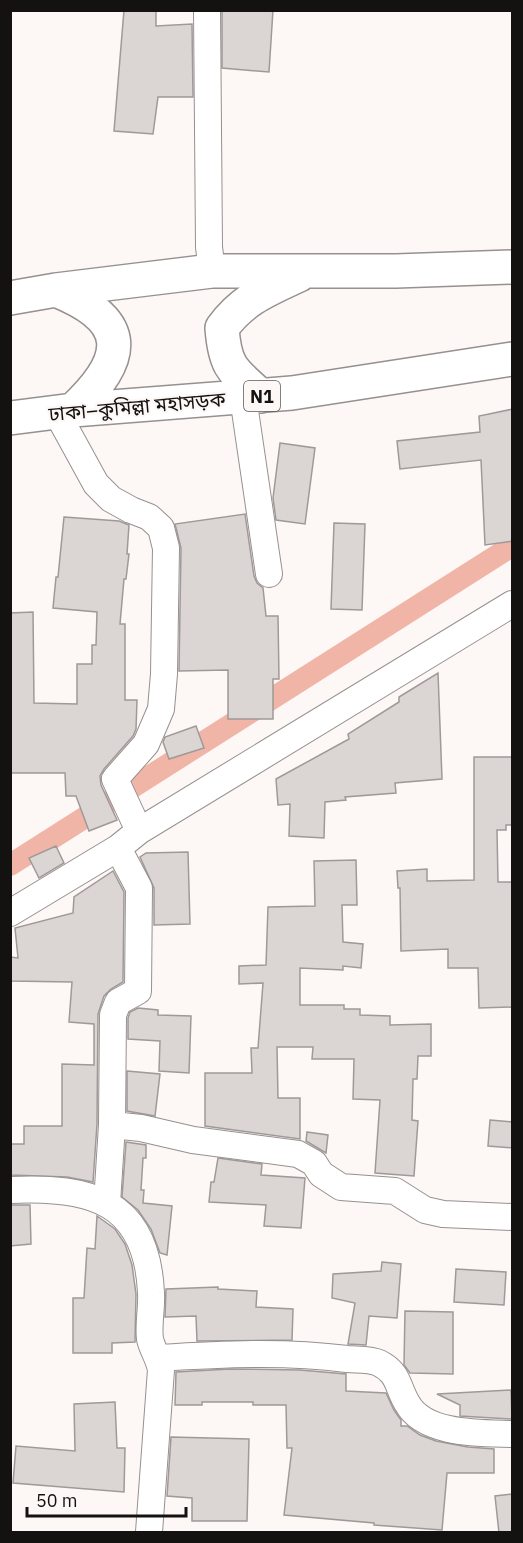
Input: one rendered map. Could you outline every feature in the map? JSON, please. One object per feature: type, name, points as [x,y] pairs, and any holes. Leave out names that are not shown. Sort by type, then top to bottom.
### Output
[{"type":"highway","points":[[10,298],[56,290],[212,271],[513,267]]},
{"type":"highway","points":[[252,397],[232,370],[223,350],[222,328],[234,311],[261,293],[308,271]]},
{"type":"highway","points":[[56,290],[76,298],[97,312],[111,329],[114,347],[111,364],[94,390],[65,412]]},
{"type":"highway","name":"ঢাকা–কুমিল্লা মহাসড়ক","points":[[10,418],[292,393],[513,359]]},
{"type":"street","points":[[207,10],[209,247],[212,271]]},
{"type":"street","points":[[252,397],[268,574]]},
{"type":"street","points":[[65,412],[96,484],[111,499],[131,510],[149,516],[161,528],[166,548],[164,674],[161,709],[146,744],[115,779],[140,831]]},
{"type":"street","points":[[10,913],[118,848],[140,831],[513,604]]},
{"type":"street","points":[[107,1203],[112,1125],[113,1015],[118,1002],[138,991],[140,976],[138,888],[118,848]]},
{"type":"street","points":[[112,1125],[141,1128],[194,1140],[298,1154],[314,1163],[321,1174],[341,1187],[395,1191],[425,1210],[443,1214],[513,1217]]},
{"type":"street","points":[[10,1190],[57,1190],[83,1194],[107,1203],[127,1218],[142,1243],[152,1292],[150,1341],[159,1358],[161,1370],[149,1533]]},
{"type":"street","points":[[159,1358],[286,1354],[377,1362],[394,1374],[408,1406],[421,1419],[446,1429],[513,1434]]},
{"type":"building","points":[[124,10],[156,10],[156,26],[192,24],[193,97],[158,97],[153,134],[114,131]]},
{"type":"building","points":[[222,10],[273,10],[269,72],[222,68]]},
{"type":"building","points":[[513,409],[513,541],[485,545],[481,460],[400,469],[397,441],[480,432],[479,416]]},
{"type":"building","points":[[280,443],[315,448],[305,524],[276,520],[273,498]]},
{"type":"building","points":[[245,514],[254,576],[263,588],[266,616],[278,616],[279,679],[273,679],[273,719],[228,719],[228,670],[179,671],[181,548],[175,524]]},
{"type":"building","points":[[64,517],[119,521],[129,525],[127,554],[129,554],[120,624],[125,624],[125,700],[137,700],[136,729],[133,736],[100,776],[101,785],[117,820],[89,831],[76,796],[66,796],[65,773],[10,773],[10,613],[33,612],[34,703],[77,704],[77,664],[92,664],[92,645],[96,645],[97,612],[53,608]]},
{"type":"building","points":[[334,523],[365,524],[362,610],[331,609]]},
{"type":"building","points":[[438,673],[442,779],[395,783],[396,793],[345,797],[346,800],[325,802],[324,838],[289,836],[290,804],[278,805],[276,779],[349,739],[348,734],[399,702],[399,697]]},
{"type":"building","points":[[196,726],[204,748],[169,759],[163,742],[165,737]]},
{"type":"building","points":[[474,757],[513,757],[513,825],[506,825],[506,830],[497,830],[498,882],[513,882],[513,1007],[479,1008],[478,968],[448,968],[448,949],[401,951],[400,888],[398,888],[397,871],[427,869],[427,881],[474,880]]},
{"type":"building","points":[[56,846],[64,863],[39,878],[29,858]]},
{"type":"building","points":[[188,852],[190,924],[154,925],[154,888],[140,857],[146,853]]},
{"type":"building","points":[[356,860],[357,905],[342,905],[343,942],[363,944],[361,968],[343,966],[343,970],[300,968],[300,1005],[344,1005],[344,1009],[360,1009],[360,1015],[390,1016],[390,1025],[431,1024],[431,1056],[418,1056],[417,1079],[413,1079],[412,1120],[418,1121],[414,1176],[375,1173],[380,1100],[353,1099],[354,1059],[312,1059],[313,1047],[277,1047],[278,1098],[300,1098],[300,1139],[205,1126],[205,1073],[252,1073],[251,1048],[258,1048],[263,983],[239,984],[239,966],[266,965],[268,907],[315,906],[314,861]]},
{"type":"building","points":[[113,871],[124,892],[123,982],[104,996],[98,1014],[97,1124],[93,1182],[67,1177],[10,1175],[10,1144],[24,1144],[24,1126],[62,1126],[62,1064],[94,1065],[94,1024],[69,1022],[72,982],[10,981],[10,957],[18,958],[15,928],[73,913],[74,897]]},
{"type":"building","points":[[138,1008],[158,1010],[158,1015],[191,1016],[189,1073],[159,1071],[160,1041],[128,1039],[128,1018],[130,1012]]},
{"type":"building","points":[[127,1071],[160,1074],[155,1116],[127,1111]]},
{"type":"building","points":[[490,1120],[513,1122],[513,1148],[488,1146]]},
{"type":"building","points":[[307,1132],[328,1135],[326,1153],[306,1141]]},
{"type":"building","points":[[126,1142],[146,1145],[141,1190],[144,1190],[143,1203],[172,1206],[167,1255],[160,1253],[151,1229],[138,1210],[122,1197]]},
{"type":"building","points":[[218,1158],[262,1164],[261,1175],[305,1178],[301,1228],[264,1226],[266,1205],[209,1202],[211,1182],[214,1182]]},
{"type":"building","points":[[10,1205],[30,1205],[31,1244],[10,1246]]},
{"type":"building","points":[[97,1216],[115,1229],[125,1244],[132,1265],[136,1294],[135,1342],[112,1343],[112,1353],[73,1353],[73,1298],[84,1298],[87,1248],[95,1249]]},
{"type":"building","points":[[382,1262],[401,1264],[397,1318],[369,1316],[366,1345],[348,1344],[355,1303],[332,1298],[333,1274],[381,1271]]},
{"type":"building","points":[[456,1269],[506,1272],[504,1305],[454,1302]]},
{"type":"building","points":[[218,1287],[218,1289],[257,1291],[256,1307],[293,1309],[292,1340],[197,1341],[196,1316],[165,1317],[166,1289]]},
{"type":"building","points":[[405,1311],[453,1312],[453,1374],[410,1373],[404,1365]]},
{"type":"building","points":[[230,1369],[300,1370],[346,1374],[346,1391],[386,1393],[401,1420],[401,1426],[407,1426],[420,1435],[436,1441],[494,1449],[494,1473],[447,1473],[442,1530],[284,1515],[292,1448],[287,1448],[286,1405],[253,1405],[253,1402],[202,1402],[202,1405],[175,1405],[176,1372]]},
{"type":"building","points":[[511,1390],[512,1419],[460,1416],[460,1405],[437,1394]]},
{"type":"building","points":[[115,1402],[117,1448],[125,1448],[124,1492],[13,1483],[16,1446],[75,1451],[74,1404]]},
{"type":"building","points":[[171,1437],[249,1439],[247,1521],[192,1521],[192,1498],[167,1496]]},
{"type":"building","points":[[513,1494],[513,1533],[499,1533],[495,1496]]},
{"type":"waterway","points":[[10,865],[512,546]]}]
